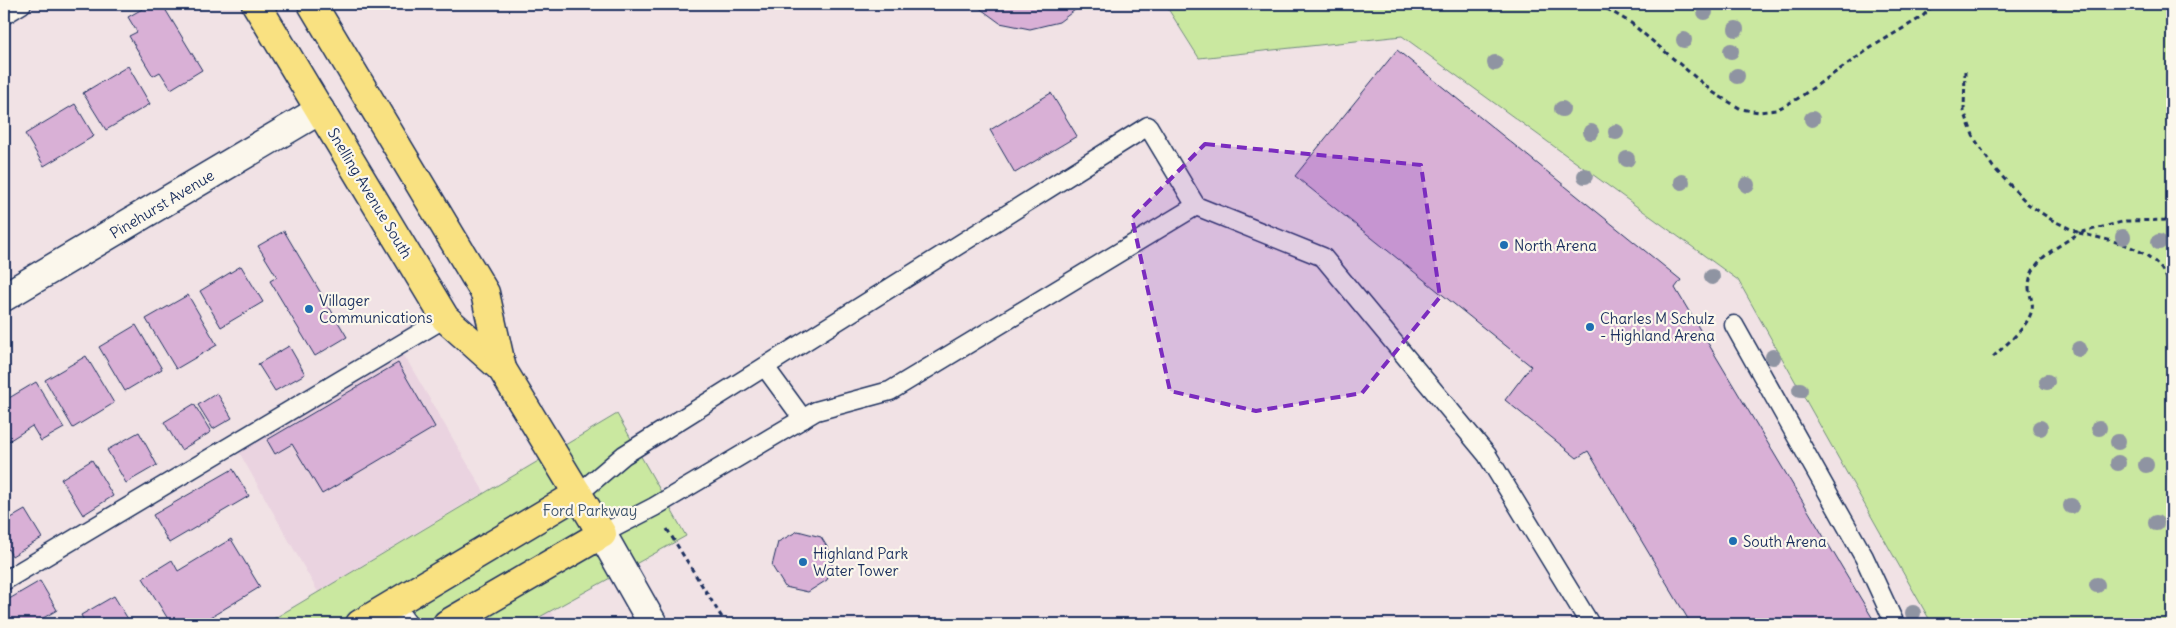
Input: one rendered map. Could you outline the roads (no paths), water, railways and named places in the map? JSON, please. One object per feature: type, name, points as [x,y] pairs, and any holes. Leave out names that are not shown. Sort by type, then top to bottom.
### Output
[{"type":"main road","name":"Snelling Avenue South","points":[[256,4],[445,318],[502,369],[602,534]]},
{"type":"main road","name":"Snelling Avenue South","points":[[312,4],[485,293],[502,369]]},
{"type":"main road","points":[[360,624],[400,614],[578,494]]},
{"type":"main road","points":[[447,624],[602,534]]},
{"type":"street","name":"Pinehurst Avenue","points":[[4,298],[320,110]]},
{"type":"street","name":"Snelling Avenue South","points":[[602,534],[653,624]]},
{"type":"lane","points":[[4,14],[22,4]]},
{"type":"lane","points":[[578,494],[624,455],[1148,126],[1196,206],[1323,257],[1487,455],[1590,624]]},
{"type":"lane","points":[[602,534],[654,507],[816,411],[890,391],[1196,206]]},
{"type":"lane","points":[[4,581],[445,318]]},
{"type":"lane","points":[[1734,325],[1864,557],[1895,624]]},
{"type":"lane","points":[[765,367],[803,419]]},
{"type":"place","name":"North Arena","points":[[1504,245]]},
{"type":"place","name":"Villager Communications","points":[[309,309]]},
{"type":"place","name":"Charles M Schulz - Highland Arena","points":[[1590,327]]},
{"type":"place","name":"South Arena","points":[[1733,541]]},
{"type":"place","name":"Highland Park Water Tower","points":[[803,562]]},
{"type":"park label","name":"Ford Parkway","points":[[590,510]]}]
